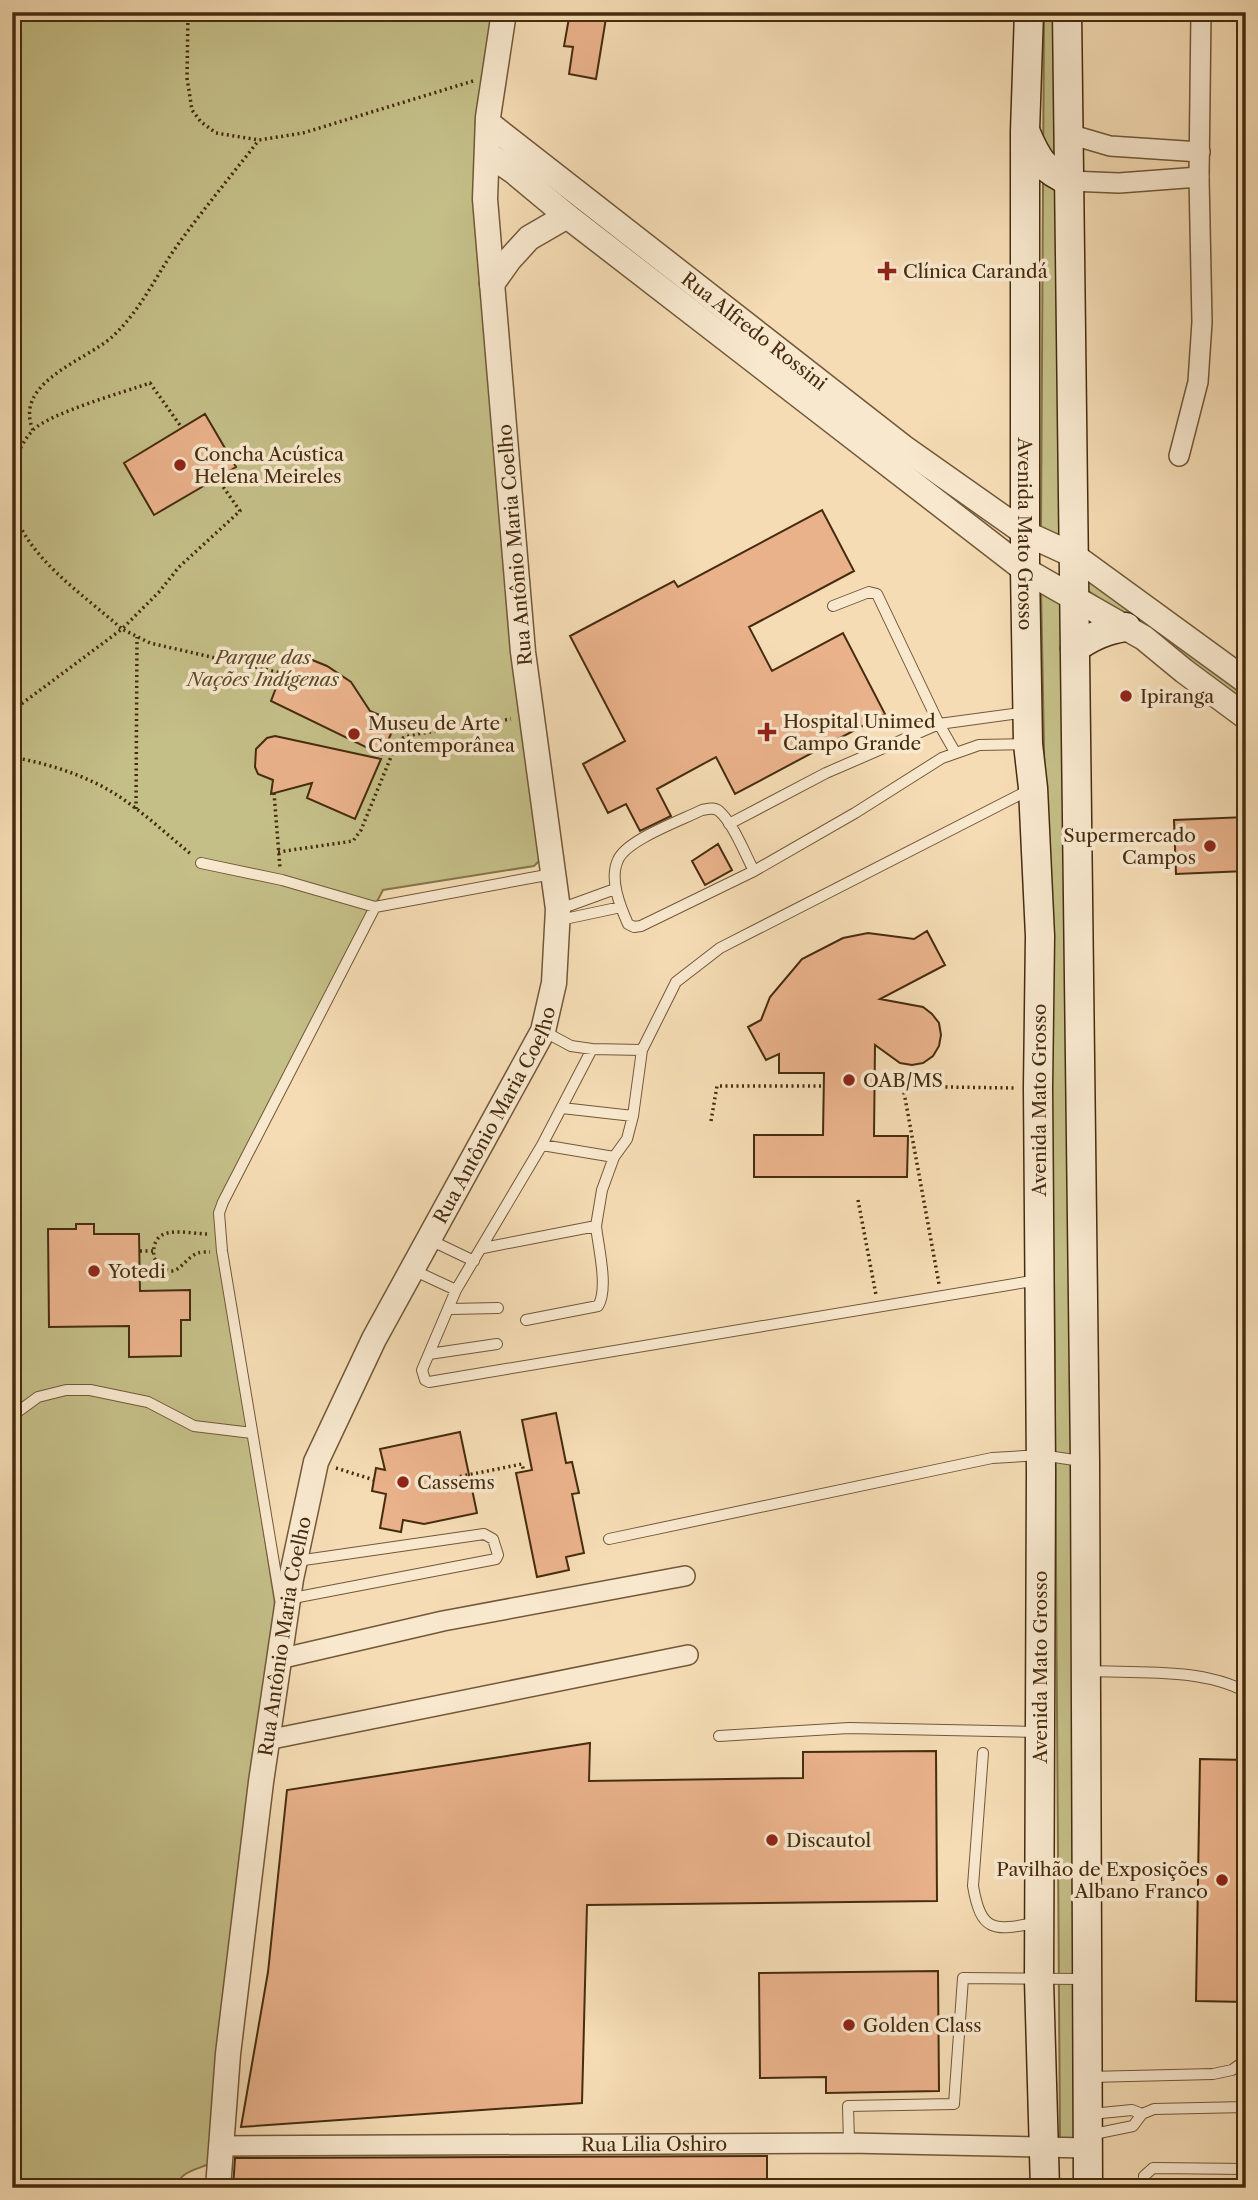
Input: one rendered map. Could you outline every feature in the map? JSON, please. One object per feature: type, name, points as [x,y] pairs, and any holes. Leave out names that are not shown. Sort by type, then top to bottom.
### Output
[{"type":"main road","name":"Avenida Mato Grosso","points":[[1029,12],[1025,131],[1025,533],[1028,744],[1033,788],[1040,936],[1039,1980],[1045,2188]]},
{"type":"main road","points":[[1064,16],[1070,181],[1080,973],[1088,2188]]},
{"type":"main road","points":[[1025,131],[1035,153],[1048,170],[1070,181]]},
{"type":"main road","points":[[1075,648],[1110,629],[1126,627]]},
{"type":"main road","points":[[1040,936],[1049,958],[1057,966],[1067,972],[1080,973]]},
{"type":"street","name":"Rua Antônio Maria Coelho","points":[[218,2188],[228,2054],[267,1740],[288,1599],[316,1462],[374,1339],[543,1031],[554,984],[558,915],[523,652],[485,199],[488,123],[503,12]]},
{"type":"street","points":[[1179,456],[1198,382],[1202,322],[1199,177],[1201,12]]},
{"type":"street","name":"Rua Alfredo Rossini","points":[[488,123],[903,447],[1025,533],[1073,555],[1237,675]]},
{"type":"street","points":[[1069,134],[1110,146],[1200,152]]},
{"type":"street","points":[[488,154],[1026,570],[1144,638],[1246,716]]},
{"type":"street","points":[[1070,181],[1119,183],[1199,177]]},
{"type":"street","points":[[492,284],[529,238],[567,216]]},
{"type":"street","points":[[1184,671],[1203,666],[1237,675]]},
{"type":"street","points":[[279,1659],[443,1621],[685,1576]]},
{"type":"street","points":[[267,1740],[688,1655]]},
{"type":"street","name":"Rua Lilia Oshiro","points":[[220,2146],[849,2143],[1043,2147],[1087,2132]]},
{"type":"lane","points":[[833,606],[869,592],[877,594],[955,752]]},
{"type":"lane","points":[[729,824],[826,773],[940,724],[1028,712]]},
{"type":"lane","points":[[754,870],[729,824],[718,810],[712,808],[702,810],[629,846],[617,860],[615,889],[628,924],[641,926],[754,870],[955,752],[979,745],[1028,744]]},
{"type":"lane","points":[[526,1320],[598,1306],[602,1300],[603,1282],[596,1226],[602,1190],[614,1157],[627,1139],[642,1050],[676,982],[720,948],[1033,788]]},
{"type":"lane","points":[[201,863],[282,880],[375,907],[554,874]]},
{"type":"lane","points":[[558,915],[615,889]]},
{"type":"lane","points":[[284,1626],[219,1234],[219,1213],[375,907]]},
{"type":"lane","points":[[558,915],[621,907]]},
{"type":"lane","points":[[543,1031],[571,1046],[642,1050]]},
{"type":"lane","points":[[592,1049],[542,1145],[456,1290],[422,1370],[422,1377],[429,1382],[1038,1279]]},
{"type":"lane","points":[[562,1108],[633,1116]]},
{"type":"lane","points":[[542,1145],[614,1157]]},
{"type":"lane","points":[[483,1248],[596,1226]]},
{"type":"lane","points":[[430,1239],[474,1261]]},
{"type":"lane","points":[[413,1269],[456,1290]]},
{"type":"lane","points":[[450,1309],[498,1308]]},
{"type":"lane","points":[[429,1354],[497,1344]]},
{"type":"lane","points":[[12,1416],[38,1397],[66,1390],[90,1390],[148,1402],[194,1426],[252,1433]]},
{"type":"lane","points":[[609,1539],[992,1458],[1041,1455],[1085,1461]]},
{"type":"lane","points":[[288,1599],[496,1559],[498,1555],[493,1539],[484,1534],[296,1562]]},
{"type":"lane","points":[[1085,1671],[1208,1677],[1246,1692]]},
{"type":"lane","points":[[719,1736],[849,1728],[1040,1732]]},
{"type":"lane","points":[[983,1754],[973,1886],[977,1907],[983,1919],[995,1926],[1009,1928],[1040,1922]]},
{"type":"lane","points":[[849,2143],[848,2106],[954,2104],[963,1978],[1086,1979]]},
{"type":"lane","points":[[1087,2077],[1213,2074],[1232,2070],[1246,2060]]},
{"type":"lane","points":[[1087,2132],[1133,2126],[1142,2114],[1154,2109],[1246,2107]]},
{"type":"lane","points":[[1087,2132],[1132,2110],[1142,2114]]},
{"type":"lane","points":[[1144,2188],[1144,2176],[1153,2168],[1246,2169]]},
{"type":"path","points":[[188,12],[187,78],[192,110],[201,122],[216,133],[259,139],[303,133],[493,75]]},
{"type":"path","points":[[33,430],[28,419],[32,403],[42,386],[61,370],[111,338],[122,326],[147,296],[174,251],[259,139]]},
{"type":"path","points":[[12,474],[14,460],[33,430],[50,419],[150,383],[182,428]]},
{"type":"path","points":[[12,711],[122,629],[159,592],[179,567],[240,511],[217,478]]},
{"type":"path","points":[[12,505],[17,524],[40,556],[122,629],[150,643],[281,673]]},
{"type":"path","points":[[136,810],[137,636]]},
{"type":"path","points":[[278,852],[353,841],[361,830],[393,752],[403,738],[532,715]]},
{"type":"path","points":[[385,749],[393,752]]},
{"type":"path","points":[[12,757],[48,764],[93,782],[136,810],[201,863]]},
{"type":"path","points":[[274,793],[282,880]]},
{"type":"path","points":[[711,1121],[717,1086],[824,1086]]},
{"type":"path","points":[[874,1086],[1038,1088]]},
{"type":"path","points":[[903,1087],[941,1295]]},
{"type":"path","points":[[858,1200],[878,1307]]},
{"type":"path","points":[[219,1234],[166,1232],[155,1242],[154,1258],[159,1265],[174,1270],[181,1268],[197,1253],[222,1251]]},
{"type":"path","points":[[139,1251],[153,1251]]},
{"type":"path","points":[[316,1462],[374,1480]]},
{"type":"path","points":[[433,1482],[522,1464],[524,1472]]},
{"type":"green space","name":"Parque das Nações Indígenas","points":[[12,12],[492,12],[484,67],[486,116],[541,859],[534,866],[383,890],[221,1201],[218,1236],[276,1610],[209,2164],[185,2175],[176,2188],[12,2188]]},
{"type":"green space","points":[[1044,12],[1063,12],[1064,542],[1041,535]]},
{"type":"green space","points":[[1089,573],[1246,686],[1246,708],[1148,631],[1087,590]]},
{"type":"green space","points":[[1041,587],[1068,602],[1083,2141],[1060,2141],[1054,1277]]},
{"type":"building","points":[[570,12],[607,12],[596,79],[569,74],[573,47],[564,46]]},
{"type":"building","name":"Concha Acústica Helena Meireles","points":[[205,414],[236,467],[154,515],[124,463]]},
{"type":"building","points":[[822,510],[854,571],[749,627],[772,671],[843,633],[885,714],[735,794],[716,757],[657,789],[671,816],[640,831],[626,804],[608,813],[583,764],[625,741],[570,636],[674,581],[678,587]]},
{"type":"building","points":[[290,651],[327,666],[351,682],[370,711],[396,722],[382,755],[271,701]]},
{"type":"building","points":[[275,736],[381,759],[355,819],[307,798],[312,783],[271,794],[273,780],[258,774],[255,767],[256,749],[267,738]]},
{"type":"building","name":"Supermercado Campos","points":[[1246,817],[1246,871],[1176,874],[1174,820]]},
{"type":"building","points":[[718,844],[732,870],[705,885],[692,861]]},
{"type":"building","name":"OAB/MS","points":[[927,931],[945,965],[880,999],[923,1007],[932,1014],[939,1023],[939,1046],[933,1056],[923,1063],[912,1065],[900,1063],[875,1045],[874,1136],[908,1136],[907,1177],[754,1177],[754,1135],[823,1135],[824,1073],[779,1073],[779,1054],[766,1060],[748,1027],[761,1020],[770,997],[802,959],[843,938],[868,933],[914,939]]},
{"type":"building","name":"Yotedi","points":[[76,1224],[94,1224],[94,1234],[139,1234],[140,1291],[190,1290],[190,1320],[181,1320],[181,1356],[129,1357],[129,1326],[49,1327],[48,1229],[76,1229]]},
{"type":"building","points":[[556,1413],[566,1463],[572,1462],[579,1493],[572,1494],[584,1553],[566,1557],[569,1570],[537,1577],[516,1473],[532,1470],[522,1420]]},
{"type":"building","name":"Cassems","points":[[460,1432],[477,1513],[424,1524],[403,1520],[401,1532],[380,1528],[386,1494],[372,1491],[376,1468],[385,1470],[380,1449]]},
{"type":"building","points":[[590,1743],[589,1781],[803,1778],[803,1752],[936,1751],[937,1901],[587,1905],[582,2103],[241,2127],[268,1972],[287,1790]]},
{"type":"building","name":"Pavilhão de Exposições Albano Franco","points":[[1200,1759],[1246,1760],[1246,2002],[1196,2001]]},
{"type":"building","name":"Golden Class","points":[[938,1971],[939,2091],[826,2093],[826,2077],[760,2078],[759,1973]]},
{"type":"building","points":[[767,2156],[767,2188],[233,2188],[235,2158]]},
{"type":"place","name":"Clínica Carandá","points":[[887,271]]},
{"type":"place","name":"Concha Acústica Helena Meireles","points":[[180,465]]},
{"type":"place","name":"Ipiranga","points":[[1126,696]]},
{"type":"place","name":"Hospital Unimed Campo Grande","points":[[767,732]]},
{"type":"place","name":"Museu de Arte Contemporânea","points":[[354,734]]},
{"type":"place","name":"Supermercado Campos","points":[[1210,846]]},
{"type":"place","name":"OAB/MS","points":[[849,1080]]},
{"type":"place","name":"Yotedi","points":[[94,1271]]},
{"type":"place","name":"Cassems","points":[[403,1482]]},
{"type":"place","name":"Discautol","points":[[772,1840]]},
{"type":"place","name":"Pavilhão de Exposições Albano Franco","points":[[1222,1880]]},
{"type":"place","name":"Golden Class","points":[[849,2025]]}]
